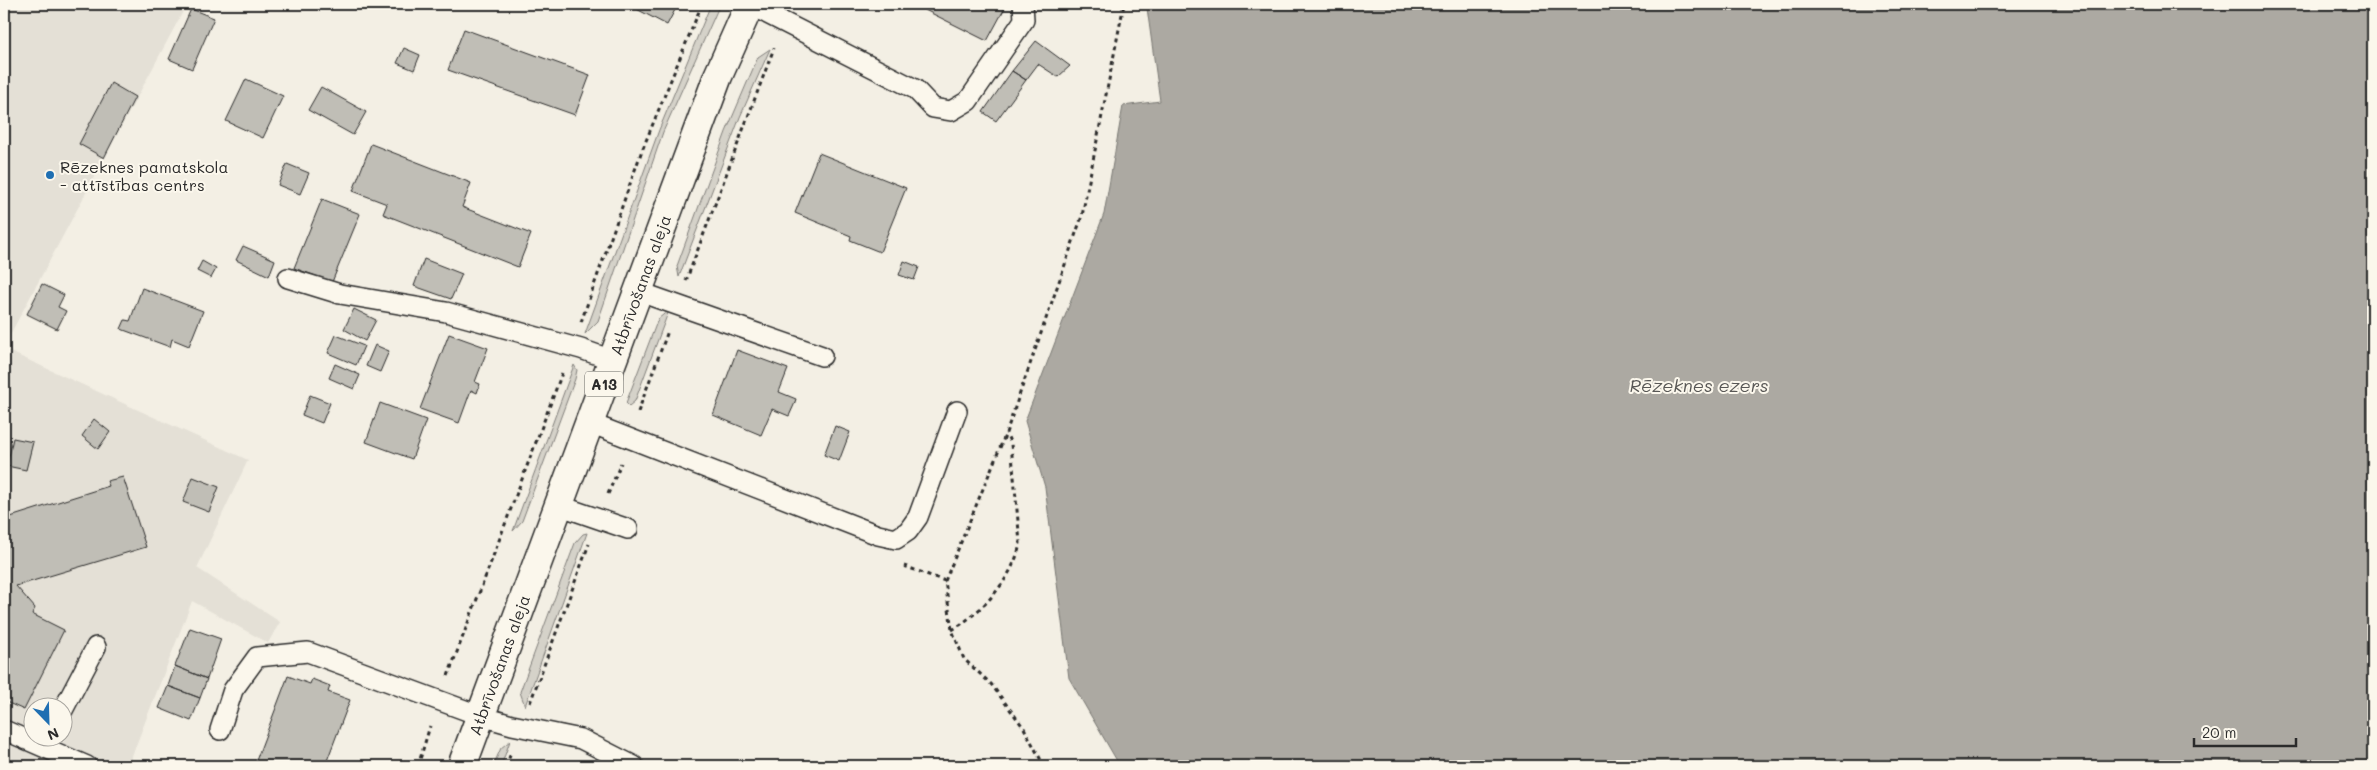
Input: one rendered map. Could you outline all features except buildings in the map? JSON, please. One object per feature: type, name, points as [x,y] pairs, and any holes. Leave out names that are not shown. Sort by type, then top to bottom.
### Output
[{"type":"main road","name":"Atbrīvošanas aleja","points":[[462,766],[590,423],[636,291],[718,76],[750,5]]},
{"type":"lane","points":[[750,5],[915,89],[933,108],[951,111],[968,101],[1024,20],[1023,4]]},
{"type":"lane","points":[[288,278],[340,294],[446,312],[572,346],[612,360]]},
{"type":"lane","points":[[636,291],[822,356]]},
{"type":"lane","points":[[590,423],[878,535],[896,538],[908,531],[918,517],[957,411]]},
{"type":"lane","points":[[558,505],[628,529]]},
{"type":"lane","points":[[69,698],[96,647]]},
{"type":"lane","points":[[220,730],[233,690],[257,657],[308,652],[481,716],[521,727],[581,739],[634,766]]},
{"type":"lane","points":[[4,730],[22,736]]},
{"type":"lane","points":[[55,748],[87,766]]},
{"type":"path","points":[[418,766],[438,700],[572,346],[641,153],[702,4]]},
{"type":"path","points":[[1044,766],[1019,721],[991,684],[964,659],[952,630],[945,581],[1006,433],[1082,216],[1124,4]]},
{"type":"path","points":[[506,766],[598,519],[630,439],[768,61],[786,24]]},
{"type":"path","points":[[952,630],[968,621],[996,591],[1009,576],[1017,558],[1020,543],[1011,444],[1006,433]]},
{"type":"path","points":[[898,564],[945,581]]},
{"type":"shaded area","name":"Rēzeknes pamatskola - attīstības centrs","points":[[4,4],[187,4],[4,346]]},
{"type":"shaded area","points":[[711,4],[720,4],[663,132],[598,321],[585,334],[659,130]]},
{"type":"shaded area","points":[[770,49],[740,117],[679,277],[677,266],[726,132],[758,57]]},
{"type":"shaded area","points":[[669,310],[635,401],[629,406],[626,403],[658,319]]},
{"type":"shaded area","points":[[4,349],[248,460],[197,568],[280,622],[268,643],[192,601],[128,766],[4,766]]},
{"type":"shaded area","points":[[574,365],[577,370],[575,379],[522,521],[513,531]]},
{"type":"shaded area","points":[[587,533],[525,706],[520,692],[575,543],[583,534]]},
{"type":"shaded area","points":[[510,741],[501,766],[493,766],[501,748]]},
{"type":"water","name":"Rēzeknes ezers","points":[[1149,4],[2373,4],[2373,766],[1120,766],[1069,678],[1045,487],[1025,421],[1104,214],[1123,106],[1160,101],[1147,8]]},
{"type":"place","name":"Rēzeknes pamatskola - attīstības centrs","points":[[50,175]]}]
